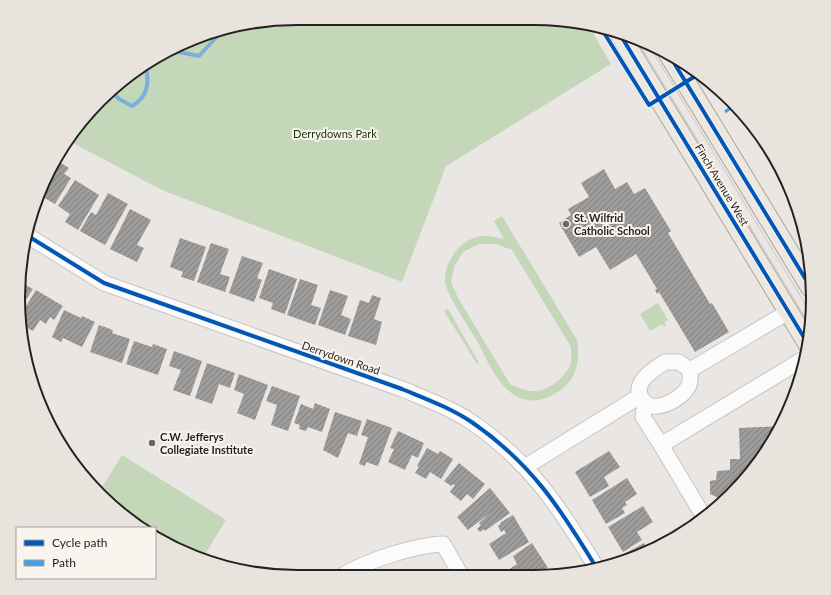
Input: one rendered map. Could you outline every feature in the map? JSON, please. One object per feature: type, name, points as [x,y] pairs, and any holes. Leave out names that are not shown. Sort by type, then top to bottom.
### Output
[{"type":"main road","name":"Finch Avenue West","points":[[623,40],[803,337]]},
{"type":"main road","name":"Finch Avenue West","points":[[676,65],[805,276]]},
{"type":"street","name":"Derrydown Road","points":[[31,238],[104,283],[440,405],[472,422],[502,444],[540,482],[558,506],[594,563]]},
{"type":"street","points":[[690,370],[788,312]]},
{"type":"street","points":[[690,370],[679,362],[665,362],[650,371],[640,384],[643,417],[701,512]]},
{"type":"street","points":[[661,445],[798,362]]},
{"type":"street","points":[[642,400],[651,406],[670,402],[685,392],[690,383],[690,370]]},
{"type":"street","points":[[525,467],[642,400]]},
{"type":"street","points":[[355,570],[378,559],[430,544],[443,544],[458,570]]},
{"type":"green space","name":"Derrydowns Park","points":[[298,25],[534,25],[569,27],[592,31],[611,64],[446,166],[402,282],[162,190],[73,143],[105,105],[132,81],[146,71],[177,53],[210,39],[227,34],[262,27]]},
{"type":"green space","points":[[502,216],[577,340],[578,360],[575,373],[562,389],[553,395],[542,399],[526,400],[520,398],[512,394],[499,381],[446,286],[445,273],[447,266],[460,246],[473,238],[480,236],[504,239],[494,221]],"holes":[[[479,244],[496,244],[512,250],[571,347],[571,362],[566,372],[552,385],[542,390],[526,390],[510,384],[458,298],[451,282],[454,267],[463,252]]]},
{"type":"green space","points":[[658,303],[668,320],[665,322],[666,325],[664,327],[662,324],[650,331],[640,314]]},
{"type":"green space","points":[[448,309],[479,363],[477,364],[444,311]]},
{"type":"green space","points":[[122,455],[226,520],[205,554],[177,542],[156,530],[156,527],[151,527],[146,524],[132,514],[102,487]]},
{"type":"building","points":[[61,163],[69,168],[64,174],[71,178],[55,204],[44,198]]},
{"type":"building","points":[[604,169],[615,189],[627,182],[634,194],[645,188],[671,231],[668,233],[710,304],[712,303],[729,332],[695,352],[659,292],[657,294],[655,290],[657,289],[636,254],[610,270],[596,247],[579,257],[559,223],[571,215],[568,209],[589,197],[581,183]]},
{"type":"building","points":[[75,180],[99,195],[78,230],[65,222],[70,214],[58,206]]},
{"type":"building","points":[[108,193],[128,204],[105,245],[80,231],[91,212],[96,215]]},
{"type":"building","points":[[130,209],[151,220],[137,245],[144,248],[137,262],[110,249]]},
{"type":"building","points":[[180,238],[206,247],[194,281],[181,277],[183,272],[170,267]]},
{"type":"building","points":[[211,243],[229,249],[220,274],[230,277],[225,292],[197,282]]},
{"type":"building","points":[[242,256],[263,263],[257,278],[262,280],[254,302],[229,293]]},
{"type":"building","points":[[269,269],[297,279],[285,314],[271,309],[273,303],[259,298]]},
{"type":"building","points":[[300,279],[318,285],[311,305],[321,308],[315,325],[287,315]]},
{"type":"building","points":[[26,285],[33,289],[25,301]]},
{"type":"building","points":[[36,290],[63,306],[54,320],[50,317],[46,324],[40,320],[33,331],[27,328],[26,307]]},
{"type":"building","points":[[330,290],[348,296],[341,315],[351,319],[345,335],[318,325]]},
{"type":"building","points":[[372,295],[381,298],[374,319],[382,322],[376,345],[348,336],[360,300],[369,303]]},
{"type":"building","points":[[64,310],[81,318],[82,316],[95,322],[82,347],[63,338],[61,342],[52,337]]},
{"type":"building","points":[[99,325],[113,330],[112,333],[130,339],[122,363],[90,352]]},
{"type":"building","points":[[134,341],[152,347],[153,344],[167,349],[158,375],[126,364]]},
{"type":"building","points":[[174,351],[202,361],[190,396],[173,390],[181,370],[169,366]]},
{"type":"building","points":[[207,363],[235,373],[230,388],[219,384],[212,404],[195,398]]},
{"type":"building","points":[[239,374],[268,385],[255,420],[237,413],[244,394],[234,390]]},
{"type":"building","points":[[272,386],[300,396],[288,431],[271,425],[277,405],[266,401]]},
{"type":"building","points":[[315,403],[330,409],[322,432],[308,427],[306,431],[299,429],[300,425],[294,423],[301,404],[313,409]]},
{"type":"building","points":[[335,412],[362,421],[357,436],[348,433],[338,458],[323,450]]},
{"type":"building","points":[[367,419],[392,428],[378,466],[366,462],[365,466],[359,464],[368,437],[361,435]]},
{"type":"building","points":[[773,426],[750,463],[718,498],[710,494],[710,481],[716,480],[717,471],[730,470],[730,459],[740,459],[739,428]]},
{"type":"building","points":[[398,431],[424,443],[418,458],[412,455],[405,470],[388,462],[394,449],[390,448]]},
{"type":"building","points":[[427,448],[438,454],[440,451],[453,459],[441,479],[430,472],[426,479],[415,473],[419,467],[417,466]]},
{"type":"building","points":[[609,451],[620,467],[604,477],[609,486],[590,497],[575,472]]},
{"type":"building","points":[[459,463],[485,484],[473,499],[467,494],[461,501],[450,492],[455,485],[453,484],[451,486],[444,481]]},
{"type":"building","points":[[627,478],[637,494],[625,502],[627,505],[622,508],[625,513],[606,524],[592,500]]},
{"type":"building","points":[[490,488],[510,513],[485,531],[484,529],[480,532],[477,529],[481,525],[479,523],[490,513],[468,530],[457,517]]},
{"type":"building","points":[[643,506],[653,522],[637,532],[642,540],[623,552],[608,527]]},
{"type":"building","points":[[513,515],[529,542],[499,560],[489,544],[506,533],[504,530],[501,532],[498,526],[501,524],[500,523]]},
{"type":"building","points":[[532,543],[548,568],[534,570],[508,570],[517,564],[513,556]]},
{"type":"building","points":[[644,543],[645,546],[624,555]]},
{"type":"waterway","points":[[179,52],[199,56],[216,37]]},
{"type":"waterway","points":[[115,95],[132,106],[144,93],[147,82],[147,70]]},
{"type":"tram line","points":[[641,47],[805,317]]},
{"type":"tram line","points":[[653,53],[806,304]]},
{"type":"marked path","points":[[725,112],[729,108]]},
{"type":"cycle path","points":[[605,34],[649,105],[694,77]]},
{"type":"cycle path","points":[[623,40],[803,336]]},
{"type":"cycle path","points":[[675,65],[805,278]]},
{"type":"cycle path","points":[[31,238],[104,283],[402,389],[438,404],[465,418],[493,438],[512,454],[528,471],[557,506],[594,563]]},
{"type":"place","name":"St. Wilfrid Catholic School","points":[[566,224]]},
{"type":"place","name":"C.W. Jefferys Collegiate Institute","points":[[152,443]]}]
